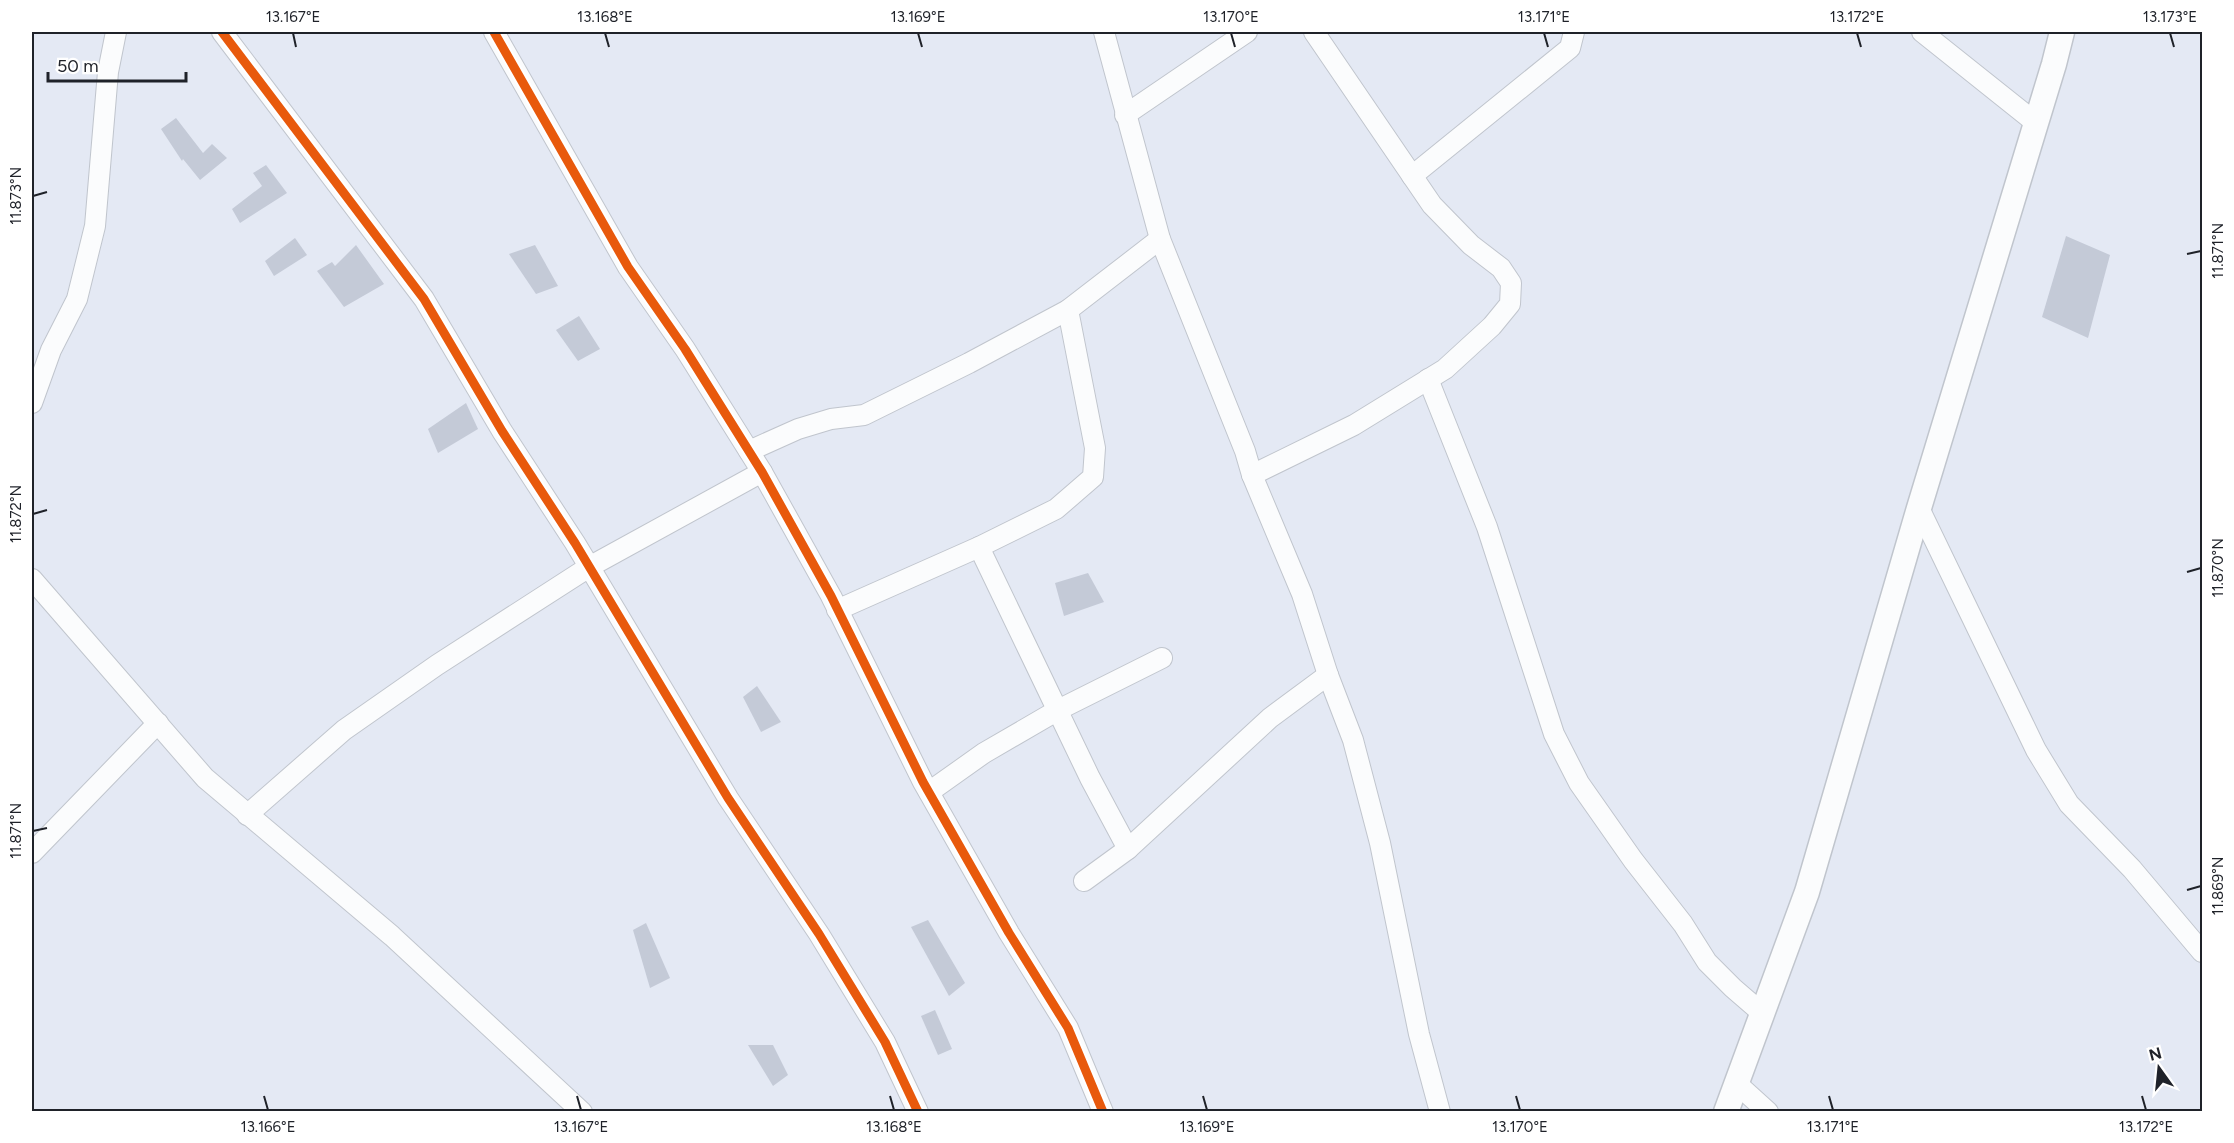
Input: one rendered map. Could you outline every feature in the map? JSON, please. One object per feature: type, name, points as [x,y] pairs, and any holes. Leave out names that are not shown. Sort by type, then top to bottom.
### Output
[{"type":"street","points":[[32,403],[51,350],[77,299],[95,226],[108,72],[116,32]]},
{"type":"street","points":[[222,32],[424,299],[501,431],[589,567],[728,798],[819,934],[885,1042],[918,1112]]},
{"type":"street","points":[[494,32],[628,267],[685,349],[762,472],[837,610],[929,792],[1009,933],[1068,1028],[1103,1112]]},
{"type":"street","points":[[1104,32],[1160,239],[1245,451],[1251,475],[1302,594],[1328,675],[1353,740],[1380,843],[1419,1034],[1440,1112]]},
{"type":"street","points":[[1125,115],[1247,32]]},
{"type":"street","points":[[1251,475],[1354,424],[1445,369],[1492,326],[1510,304],[1510,283],[1501,268],[1471,245],[1432,205],[1314,32]]},
{"type":"street","points":[[1412,176],[1570,48],[1574,32]]},
{"type":"street","points":[[1922,32],[2036,123]]},
{"type":"street","points":[[1726,1112],[1808,892],[1919,508],[2062,32]]},
{"type":"street","points":[[749,451],[798,429],[831,419],[864,415],[969,363],[1068,310],[1160,239]]},
{"type":"street","points":[[837,610],[979,547],[1056,509],[1093,477],[1095,448],[1068,310]]},
{"type":"street","points":[[1428,380],[1487,527],[1554,734],[1579,783],[1633,860],[1683,924],[1707,962],[1732,988],[1762,1013]]},
{"type":"street","points":[[247,815],[344,730],[437,665],[589,567],[762,472]]},
{"type":"street","points":[[1919,508],[2036,750],[2069,804],[2132,869],[2202,952]]},
{"type":"street","points":[[979,547],[1128,849]]},
{"type":"street","points":[[32,579],[205,778],[392,936],[582,1112]]},
{"type":"street","points":[[929,792],[984,753],[1058,710],[1162,658]]},
{"type":"street","points":[[1084,881],[1128,849],[1270,718],[1328,675]]},
{"type":"street","points":[[32,853],[158,723]]},
{"type":"street","points":[[1736,1083],[1768,1112]]},
{"type":"building","points":[[176,118],[203,153],[212,144],[227,158],[200,180],[183,159],[182,161],[161,129]]},
{"type":"building","points":[[266,165],[287,193],[240,223],[232,209],[262,186],[253,173]]},
{"type":"building","points":[[2066,236],[2110,255],[2088,338],[2042,317]]},
{"type":"building","points":[[295,238],[307,255],[274,276],[265,261]]},
{"type":"building","points":[[356,245],[384,284],[344,307],[317,271],[332,262],[335,266]]},
{"type":"building","points":[[535,245],[558,286],[536,294],[509,254]]},
{"type":"building","points":[[579,316],[600,349],[578,361],[556,330]]},
{"type":"building","points":[[466,403],[478,429],[438,453],[428,429]]},
{"type":"building","points":[[1088,573],[1104,602],[1064,616],[1055,583]]},
{"type":"building","points":[[757,686],[781,722],[761,732],[743,697]]},
{"type":"building","points":[[928,920],[965,983],[949,996],[911,927]]},
{"type":"building","points":[[646,923],[670,978],[650,988],[633,930]]},
{"type":"building","points":[[935,1010],[952,1049],[938,1055],[921,1016]]},
{"type":"building","points":[[748,1045],[773,1045],[788,1075],[773,1086]]},
{"type":"cycle path","points":[[222,32],[424,299],[502,431],[575,543],[728,798],[819,934],[885,1042],[918,1112]]},
{"type":"cycle path","points":[[494,32],[628,267],[685,349],[762,472],[831,596],[923,782],[1009,933],[1068,1028],[1103,1112]]}]
